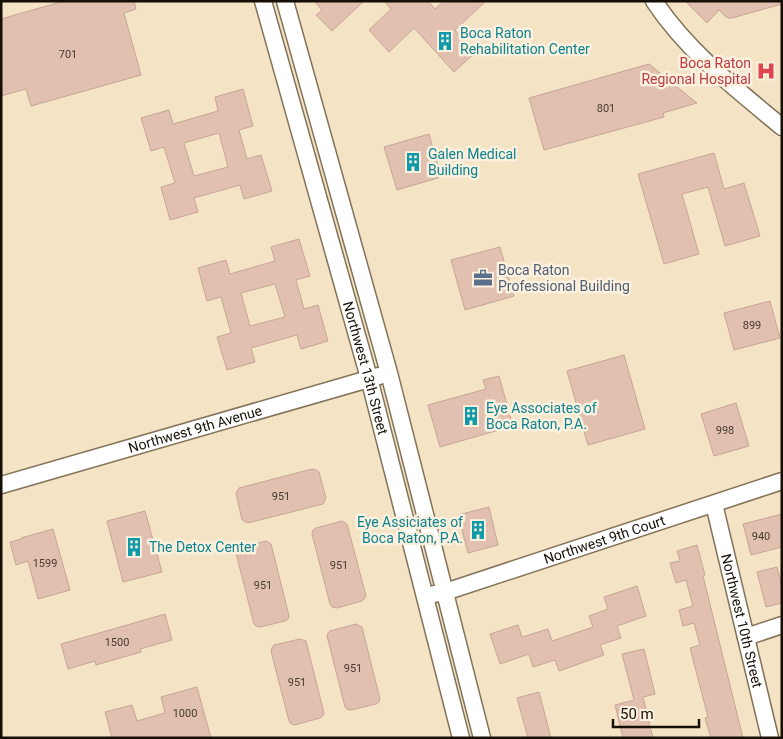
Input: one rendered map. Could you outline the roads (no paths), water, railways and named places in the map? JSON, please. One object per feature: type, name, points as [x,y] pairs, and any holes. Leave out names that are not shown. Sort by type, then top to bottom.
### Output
[{"type":"street","name":"Northwest 13th Street","points":[[263,1],[369,378],[461,738]]},
{"type":"street","name":"Northwest 13th Street","points":[[285,1],[389,373],[482,738]]},
{"type":"street","points":[[654,1],[695,51],[737,90],[782,127]]},
{"type":"street","name":"Northwest 9th Avenue","points":[[1,485],[389,373]]},
{"type":"street","name":"Northwest 9th Court","points":[[425,596],[445,592],[782,481]]},
{"type":"street","name":"Northwest 10th Street","points":[[714,504],[770,738]]},
{"type":"street","points":[[746,637],[782,625]]},
{"type":"place","name":"Boca Raton Rehabilitation Center","points":[[445,41]]},
{"type":"place","name":"Boca Raton Regional Hospital","points":[[766,71]]},
{"type":"place","name":"Galen Medical Building","points":[[413,162]]},
{"type":"place","name":"Boca Raton Professional Building","points":[[483,278]]},
{"type":"place","name":"Eye Associates of Boca Raton, P.A.","points":[[471,416]]},
{"type":"place","name":"Eye Assiciates of Boca Raton, P.A.","points":[[478,530]]},
{"type":"place","name":"The Detox Center","points":[[134,547]]}]
